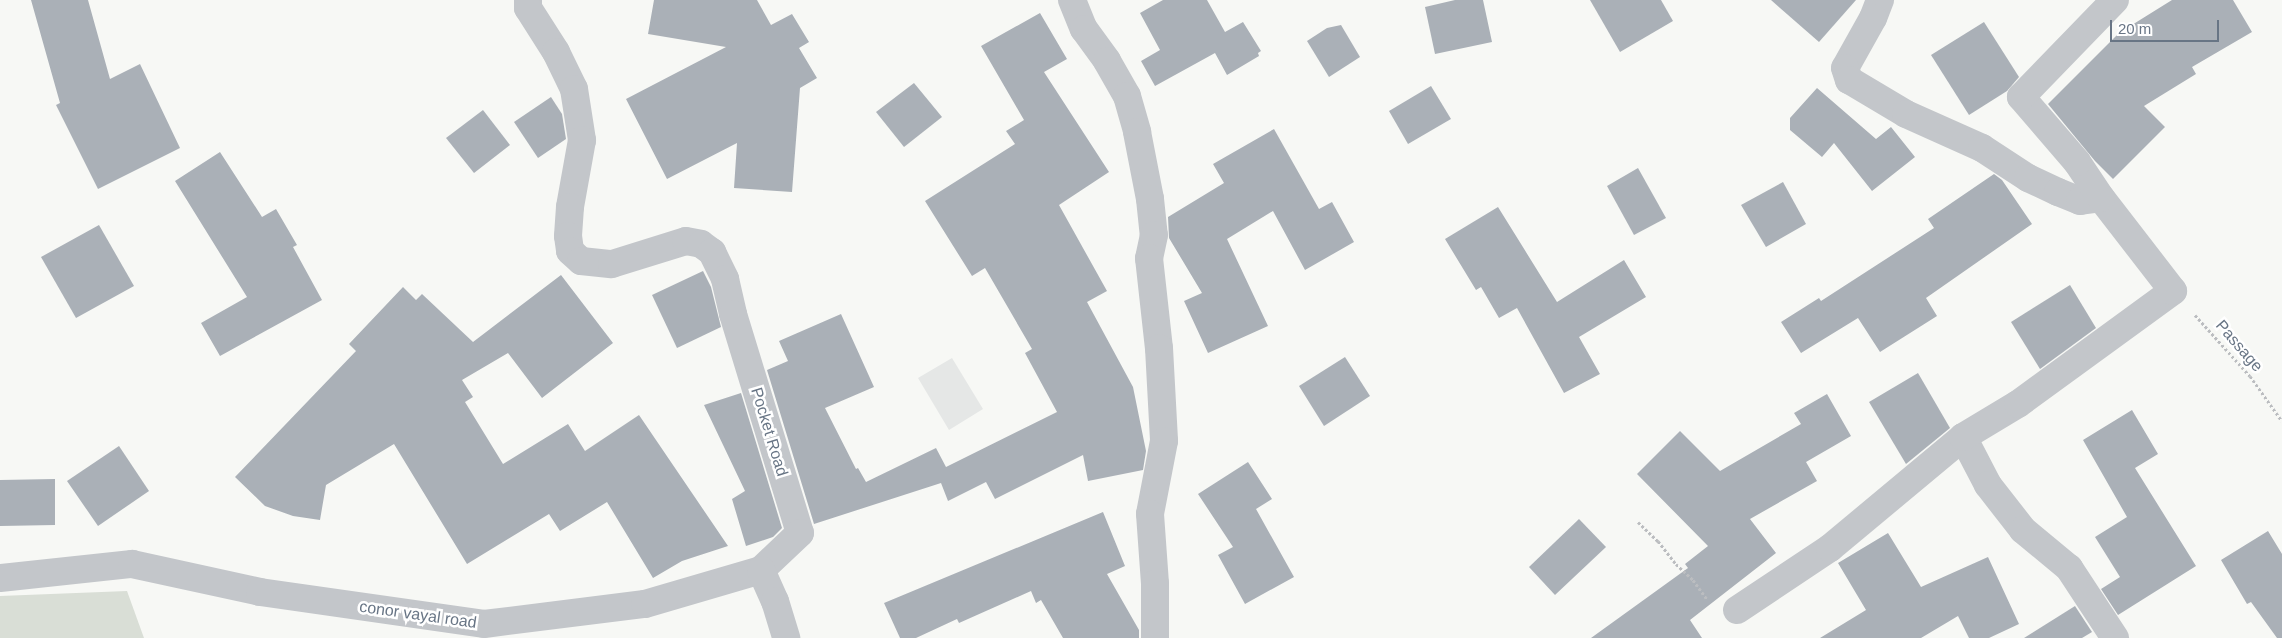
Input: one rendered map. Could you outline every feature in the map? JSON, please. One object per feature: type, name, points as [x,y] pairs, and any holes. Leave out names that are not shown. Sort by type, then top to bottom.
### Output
[{"type":"street","name":"Pocket Road","points":[[528,0],[528,8],[556,52],[574,89],[582,140],[570,207],[568,236],[570,251],[582,261],[612,264],[686,241],[701,244],[712,252],[725,279],[733,314],[800,533],[761,570]]},
{"type":"street","points":[[1072,0],[1084,29],[1107,61],[1127,96],[1137,132],[1150,199],[1154,235],[1149,258],[1159,348],[1164,441],[1150,514],[1155,584],[1155,638]]},
{"type":"street","points":[[1880,0],[1845,68],[1849,80],[1906,114],[1982,148],[2028,178],[2080,201],[2101,198]]},
{"type":"street","points":[[1737,610],[1830,548],[1963,437],[2018,404],[2172,291],[2101,198],[2077,162],[2021,97],[2116,0]]},
{"type":"street","points":[[1963,437],[1988,485],[2023,530],[2069,568],[2115,638]]},
{"type":"street","name":"conor vayal road","points":[[0,578],[132,564],[260,592],[484,624],[645,604],[761,570]]},
{"type":"street","points":[[761,570],[775,601],[786,638]]},
{"type":"path","name":"Passage","points":[[2172,291],[2227,348],[2282,421]]},
{"type":"path","points":[[1638,522],[1658,540],[1676,564],[1693,580],[1714,610],[1737,610]]},
{"type":"shaded area","points":[[952,358],[983,409],[949,430],[918,378]]},
{"type":"shaded area","points":[[127,591],[144,638],[0,638],[0,596]]},
{"type":"building","points":[[31,0],[88,0],[110,79],[140,64],[180,148],[98,189],[56,105],[60,103]]},
{"type":"building","points":[[654,0],[757,0],[771,25],[792,14],[809,42],[799,48],[817,78],[800,88],[792,192],[734,188],[737,143],[667,179],[626,99],[726,47],[648,34]]},
{"type":"building","points":[[1163,0],[1207,0],[1225,32],[1243,22],[1261,51],[1258,53],[1259,56],[1227,75],[1215,53],[1155,86],[1141,61],[1160,50],[1140,13]]},
{"type":"building","points":[[1455,0],[1483,0],[1492,42],[1435,54],[1425,7]]},
{"type":"building","points":[[1590,0],[1661,0],[1673,21],[1620,52]]},
{"type":"building","points":[[1771,0],[1856,0],[1819,42]]},
{"type":"building","points":[[2172,0],[2233,0],[2252,32],[2192,67],[2196,74],[2144,106],[2165,127],[2113,179],[2095,161],[2048,104],[2119,33]]},
{"type":"building","points":[[1040,13],[1067,59],[1044,72],[1109,172],[1059,205],[1107,291],[1087,302],[1133,387],[1146,451],[1143,470],[1088,481],[1083,455],[995,499],[986,482],[948,501],[941,483],[814,524],[767,370],[788,361],[779,341],[841,314],[874,387],[825,408],[856,469],[858,468],[866,482],[936,448],[946,467],[1057,412],[1025,353],[1032,349],[985,268],[972,276],[925,201],[1015,144],[1006,131],[1024,120],[981,46]]},
{"type":"building","points":[[1984,22],[2019,77],[2007,91],[1969,115],[1931,55]]},
{"type":"building","points":[[1341,25],[1360,57],[1329,77],[1307,41],[1327,28]]},
{"type":"building","points":[[914,83],[942,117],[904,147],[876,112]]},
{"type":"building","points":[[1431,86],[1451,119],[1408,144],[1389,111]]},
{"type":"building","points":[[1817,88],[1876,139],[1891,127],[1915,157],[1872,191],[1834,143],[1822,157],[1790,130],[1790,118]]},
{"type":"building","points":[[551,97],[562,114],[566,139],[538,158],[514,122]]},
{"type":"building","points":[[483,110],[510,145],[474,173],[446,138]]},
{"type":"building","points":[[1274,129],[1319,209],[1332,202],[1354,242],[1305,270],[1273,211],[1227,239],[1268,326],[1208,353],[1184,301],[1202,293],[1169,238],[1168,217],[1224,183],[1213,164]]},
{"type":"building","points":[[220,152],[262,217],[276,209],[297,245],[293,247],[322,300],[220,356],[201,323],[247,297],[175,181]]},
{"type":"building","points":[[1638,168],[1666,218],[1634,235],[1607,186]]},
{"type":"building","points":[[1994,174],[2002,180],[2032,224],[1926,298],[1937,316],[1880,352],[1858,318],[1801,353],[1781,322],[1819,298],[1821,301],[1934,228],[1928,219]]},
{"type":"building","points":[[1783,182],[1806,224],[1766,247],[1741,205]]},
{"type":"building","points":[[1498,207],[1557,302],[1624,260],[1646,297],[1579,337],[1600,374],[1564,393],[1517,308],[1499,318],[1481,287],[1476,290],[1445,239]]},
{"type":"building","points":[[99,225],[134,286],[76,318],[41,257]]},
{"type":"building","points":[[703,271],[711,287],[721,327],[677,348],[652,295]]},
{"type":"building","points":[[561,275],[613,343],[542,398],[508,353],[462,380],[473,397],[465,402],[503,464],[568,424],[585,451],[639,415],[728,546],[682,561],[653,578],[607,502],[560,531],[549,514],[467,564],[394,444],[326,485],[320,520],[293,516],[265,506],[235,477],[356,351],[349,344],[403,287],[416,300],[422,294],[473,342]]},
{"type":"building","points":[[2070,285],[2096,328],[2040,369],[2011,322]]},
{"type":"building","points":[[1345,357],[1370,396],[1324,426],[1299,386]]},
{"type":"building","points":[[1918,373],[1950,428],[1906,464],[1869,402]]},
{"type":"building","points":[[741,393],[782,528],[773,537],[746,546],[732,499],[745,491],[704,405]]},
{"type":"building","points":[[1827,394],[1851,436],[1806,462],[1817,481],[1750,519],[1776,553],[1690,620],[1702,638],[1591,638],[1688,568],[1685,564],[1708,546],[1637,474],[1680,431],[1720,471],[1801,424],[1794,413]]},
{"type":"building","points":[[2132,410],[2158,454],[2135,468],[2196,566],[2118,615],[2101,589],[2120,577],[2095,537],[2127,517],[2083,440]]},
{"type":"building","points":[[119,446],[149,491],[98,526],[67,481]]},
{"type":"building","points":[[1248,462],[1272,499],[1256,509],[1294,577],[1245,604],[1218,555],[1233,547],[1198,494]]},
{"type":"building","points":[[55,479],[55,525],[0,526],[0,480]]},
{"type":"building","points":[[1103,512],[1125,566],[1107,574],[1139,630],[1139,638],[1063,638],[1041,600],[1036,603],[1031,591],[959,623],[957,619],[916,638],[900,638],[884,603]]},
{"type":"building","points":[[1579,519],[1606,547],[1555,595],[1529,567]]},
{"type":"building","points":[[2268,531],[2282,554],[2282,638],[2277,638],[2251,602],[2247,604],[2221,560]]},
{"type":"building","points":[[1888,533],[1921,587],[1988,557],[2019,624],[1989,638],[1969,638],[1958,616],[1921,638],[1820,638],[1866,610],[1838,563]]},
{"type":"building","points":[[2075,606],[2092,632],[2082,638],[2024,638]]}]
